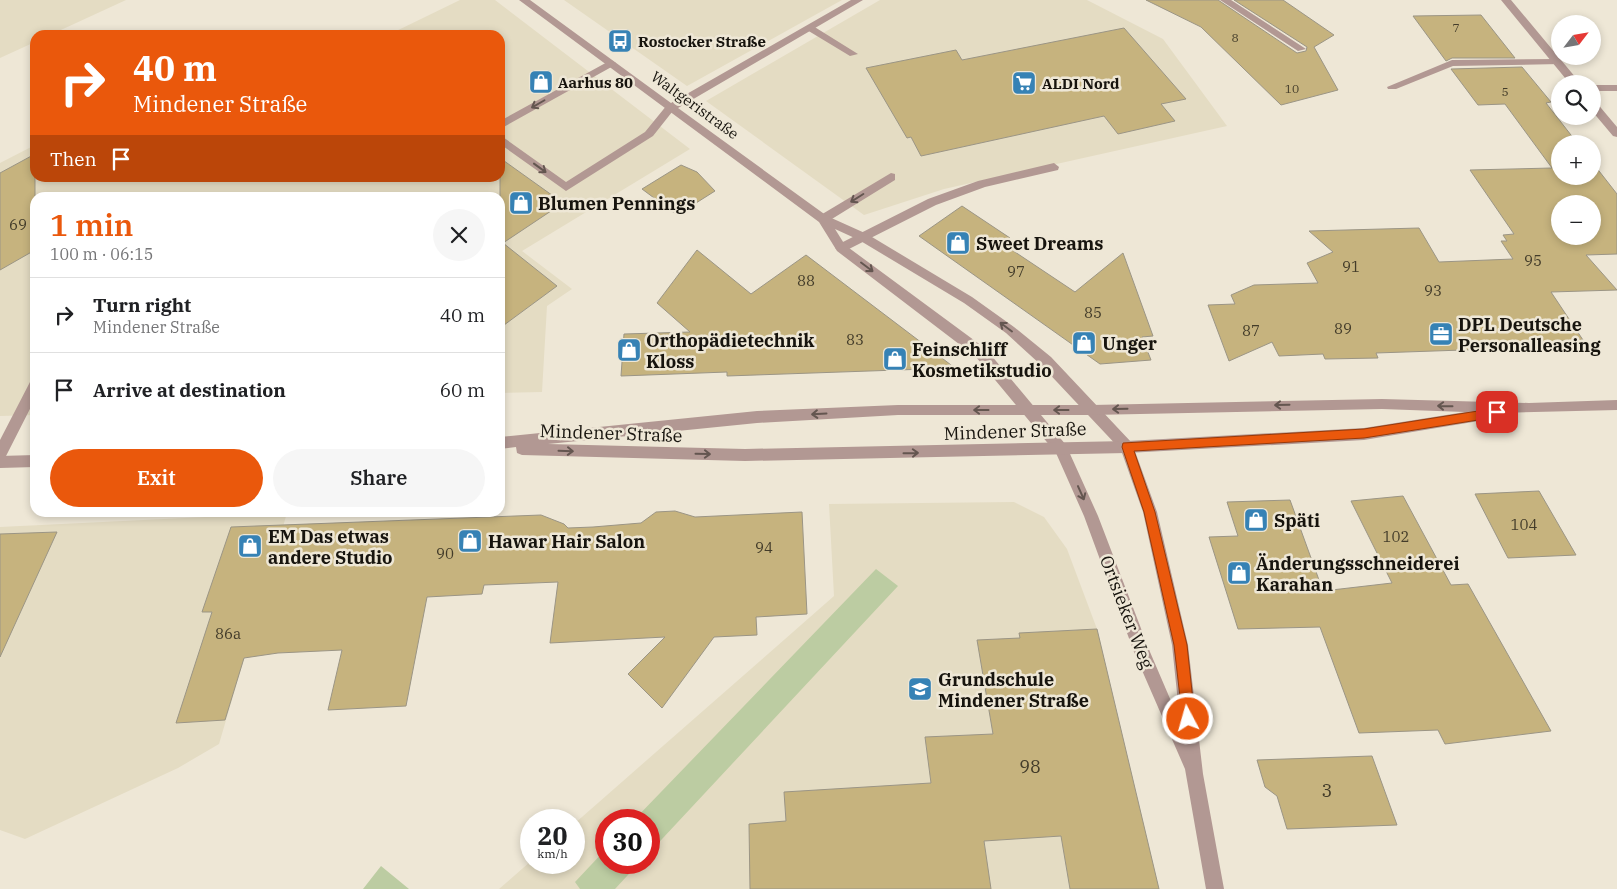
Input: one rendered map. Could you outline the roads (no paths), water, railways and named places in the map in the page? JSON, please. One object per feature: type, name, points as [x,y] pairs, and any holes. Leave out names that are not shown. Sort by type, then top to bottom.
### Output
[{"type":"street","name":"Waltgeristraße","points":[[524,0],[823,219],[863,237],[968,300],[1010,330],[1046,360],[1092,410]]},
{"type":"street","points":[[505,143],[566,187],[649,134],[671,107],[858,0]]},
{"type":"street","points":[[1225,0],[1301,49]]},
{"type":"street","points":[[1506,0],[1551,56]]},
{"type":"street","points":[[810,28],[853,54]]},
{"type":"street","points":[[1392,87],[1452,63],[1551,62]]},
{"type":"street","points":[[505,123],[611,63]]},
{"type":"street","points":[[1559,65],[1568,75]]},
{"type":"street","points":[[1601,88],[1617,88]]},
{"type":"street","points":[[1601,115],[1617,134]]},
{"type":"street","points":[[841,248],[932,202],[982,184],[1054,167]]},
{"type":"street","points":[[823,219],[891,176]]},
{"type":"street","name":"Waltgeristraße","points":[[823,219],[841,248],[981,353],[1061,449]]},
{"type":"street","points":[[0,454],[30,396]]},
{"type":"street","name":"Mindener Straße","points":[[505,442],[757,417],[898,410],[1092,410],[1372,404],[1528,408],[1617,405]]},
{"type":"street","name":"Mindener Straße","points":[[505,448],[745,455],[1127,447],[1364,434],[1528,408]]},
{"type":"street","name":"Ortsieker Weg","points":[[1092,410],[1127,447],[1150,512],[1180,645],[1194,774],[1215,889]]},
{"type":"street","name":"Ortsieker Weg","points":[[1061,449],[1091,516],[1142,652],[1194,774]]},
{"type":"street","points":[[0,462],[30,461]]},
{"type":"place","name":"Rostocker Straße","points":[[620,41]]},
{"type":"place","name":"Aarhus 80","points":[[541,82]]},
{"type":"place","name":"ALDI Nord","points":[[1024,83]]},
{"type":"place","name":"Blumen Pennings","points":[[521,203]]},
{"type":"place","name":"Sweet Dreams","points":[[958,243]]},
{"type":"place","name":"DPL Deutsche Personalleasing","points":[[1441,334]]},
{"type":"place","name":"Unger","points":[[1084,343]]},
{"type":"place","name":"Orthopädietechnik Kloss","points":[[629,350]]},
{"type":"place","name":"Feinschliff Kosmetikstudio","points":[[895,359]]},
{"type":"place","name":"Späti","points":[[1256,520]]},
{"type":"place","name":"Hawar Hair Salon","points":[[470,541]]},
{"type":"place","name":"EM Das etwas andere Studio","points":[[250,546]]},
{"type":"place","name":"Änderungsschneiderei Karahan","points":[[1239,573]]},
{"type":"place","name":"Grundschule Mindener Straße","points":[[920,689]]}]
